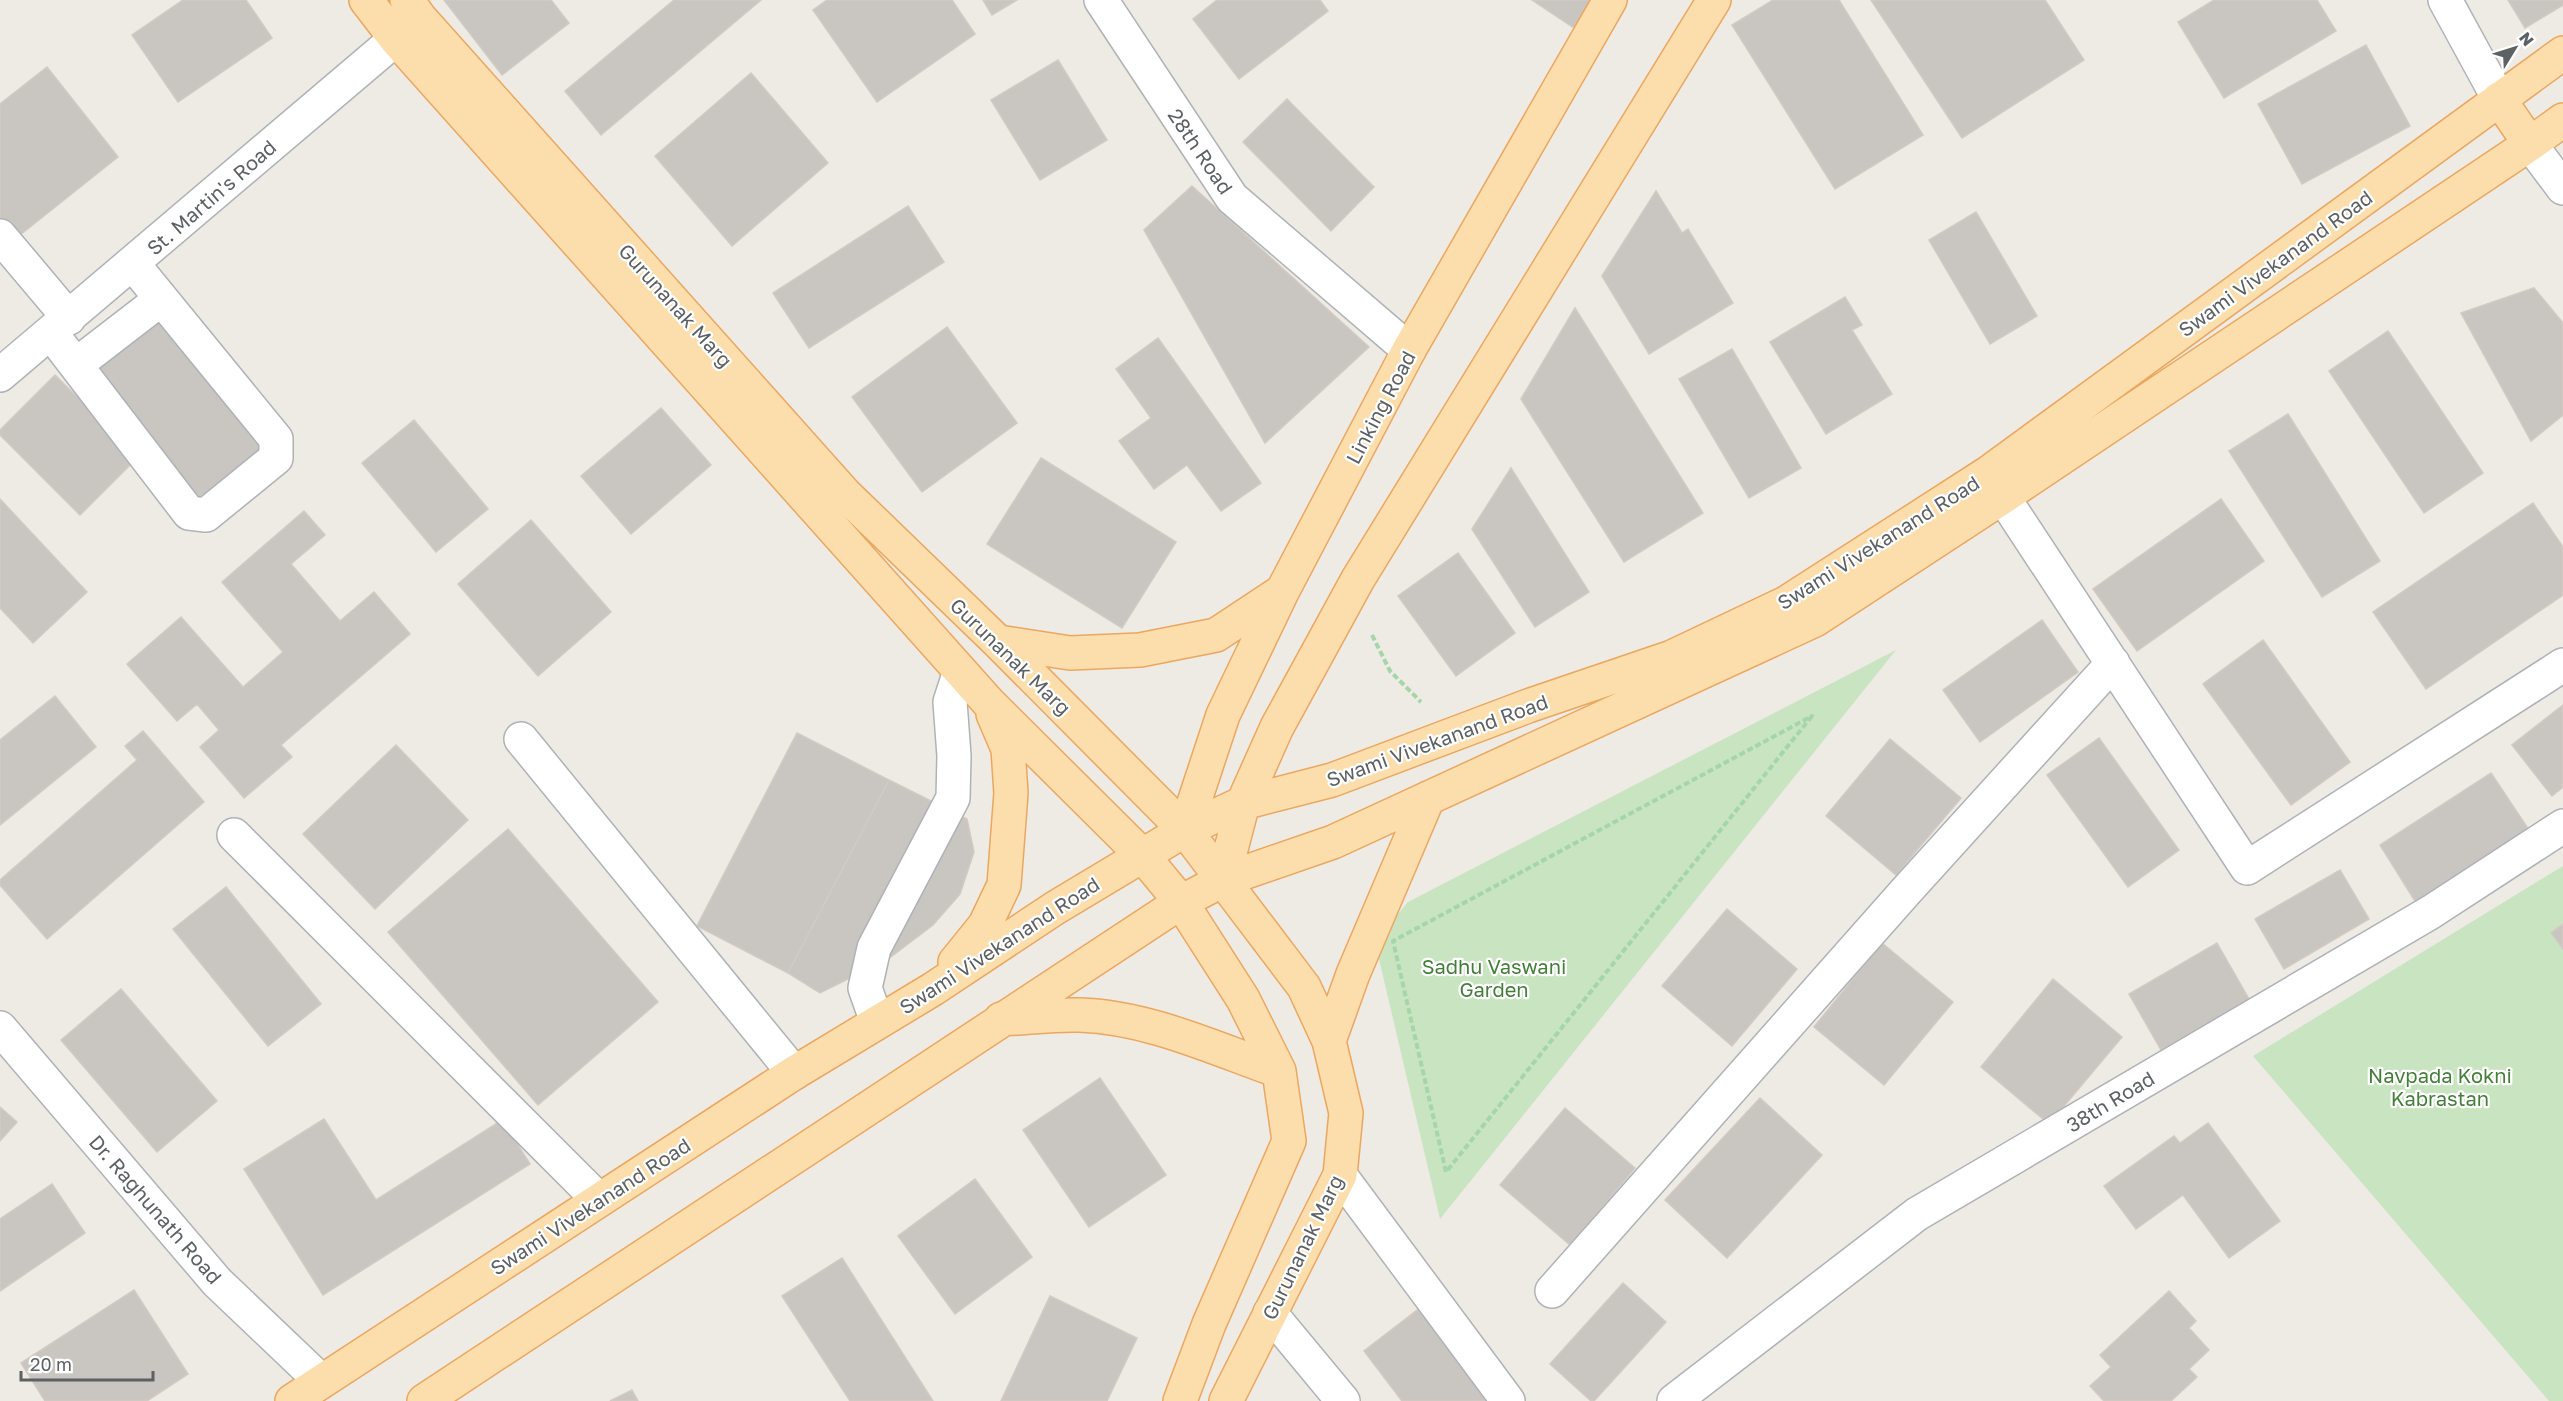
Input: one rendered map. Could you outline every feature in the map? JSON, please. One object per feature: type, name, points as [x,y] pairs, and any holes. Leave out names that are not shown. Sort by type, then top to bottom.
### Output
[{"type":"main road","name":"Gurunanak Marg","points":[[366,0],[396,39],[989,703],[1143,856],[1181,902],[1243,999],[1279,1071],[1289,1141],[1209,1324],[1180,1401]]},
{"type":"main road","name":"Linking Road","points":[[1185,830],[1223,715],[1282,592],[1409,350],[1610,0]]},
{"type":"main road","points":[[1224,880],[1244,803],[1277,727],[1358,579],[1713,0]]},
{"type":"main road","name":"Gurunanak Marg","points":[[413,9],[845,494],[998,642],[1185,830],[1304,987],[1329,1041],[1346,1113],[1340,1174],[1226,1401]]},
{"type":"main road","name":"Swami Vivekanand Road","points":[[424,1401],[1181,902],[1224,880],[1333,842],[1815,620],[1925,531],[1988,472],[2563,53]]},
{"type":"main road","points":[[2499,99],[2530,144]]},
{"type":"main road","name":"Swami Vivekanand Road","points":[[292,1401],[794,1073],[933,989],[1055,908],[1185,830],[1244,803],[1332,780],[1466,729],[1672,657],[1786,603],[1925,531],[2003,497],[2563,120]]},
{"type":"main road","points":[[998,642],[1070,653],[1140,650],[1216,635],[1282,592]]},
{"type":"main road","points":[[933,989],[985,926],[1004,885],[1011,793],[1008,749],[989,703]]},
{"type":"main road","points":[[1329,1041],[1353,974],[1428,798]]},
{"type":"main road","points":[[1001,1019],[1080,1015],[1128,1022],[1172,1034],[1279,1071]]},
{"type":"street","name":"28th Road","points":[[1101,0],[1232,198],[1409,350]]},
{"type":"street","points":[[2445,0],[2499,99]]},
{"type":"street","name":"St. Martin's Road","points":[[0,375],[396,39],[413,9]]},
{"type":"street","points":[[2530,144],[2563,188]]},
{"type":"street","points":[[0,236],[60,325],[77,364],[189,513],[206,515],[276,458],[276,439],[160,300],[133,264]]},
{"type":"street","points":[[77,364],[160,300]]},
{"type":"street","points":[[2003,497],[2247,868],[2563,665]]},
{"type":"street","points":[[1552,1291],[1907,890],[2113,663]]},
{"type":"street","points":[[877,1023],[865,988],[874,948],[953,798],[954,756],[950,702],[960,671]]},
{"type":"street","points":[[521,739],[794,1073]]},
{"type":"street","name":"38th Road","points":[[1674,1401],[1917,1215],[2420,918],[2563,826]]},
{"type":"street","points":[[234,835],[599,1200]]},
{"type":"street","name":"Dr. Raghunath Road","points":[[0,1028],[217,1282],[321,1381]]},
{"type":"street","points":[[1340,1174],[1508,1401]]},
{"type":"street","points":[[1270,1312],[1343,1401]]},
{"type":"path","points":[[1358,579],[1370,632],[1390,671],[1415,699],[1466,729]]},
{"type":"path","points":[[1812,716],[1692,865],[1446,1172],[1393,941],[1812,716]]},
{"type":"green space","name":"Sadhu Vaswani Garden","points":[[1896,650],[1440,1219],[1379,959],[1390,924],[1408,902]]},
{"type":"green space","name":"Navpada Kokni Kabrastan","points":[[2563,866],[2563,1401],[2549,1401],[2253,1056]]},
{"type":"building","points":[[183,0],[246,0],[272,38],[178,102],[132,35]]},
{"type":"building","points":[[444,0],[551,0],[569,23],[502,75]]},
{"type":"building","points":[[674,0],[761,0],[601,135],[565,91]]},
{"type":"building","points":[[827,0],[952,0],[975,34],[877,102],[813,10]]},
{"type":"building","points":[[983,0],[1017,0],[992,15]]},
{"type":"building","points":[[1217,0],[1320,0],[1328,11],[1239,79],[1193,19]]},
{"type":"building","points":[[1532,0],[1592,0],[1574,28]]},
{"type":"building","points":[[1773,0],[1839,0],[1923,135],[1835,189],[1732,25]]},
{"type":"building","points":[[1871,0],[2045,0],[2084,60],[1962,138]]},
{"type":"building","points":[[2214,0],[2317,0],[2336,31],[2224,98],[2178,22]]},
{"type":"building","points":[[2508,0],[2563,0],[2563,5],[2525,28]]},
{"type":"building","points":[[2366,45],[2410,126],[2302,184],[2258,104]]},
{"type":"building","points":[[1058,60],[1107,140],[1040,180],[991,100]]},
{"type":"building","points":[[47,67],[118,157],[15,239],[0,219],[0,104]]},
{"type":"building","points":[[751,73],[828,163],[732,246],[655,156]]},
{"type":"building","points":[[1287,99],[1374,187],[1331,231],[1243,142]]},
{"type":"building","points":[[1192,186],[1369,347],[1265,443],[1144,230]]},
{"type":"building","points":[[1656,191],[1682,233],[1688,229],[1733,303],[1649,354],[1602,276]]},
{"type":"building","points":[[908,206],[944,262],[809,348],[773,293]]},
{"type":"building","points":[[1976,212],[2037,316],[1990,344],[1929,240]]},
{"type":"building","points":[[2534,288],[2563,323],[2563,415],[2531,441],[2461,313]]},
{"type":"building","points":[[1845,297],[1862,325],[1852,330],[1892,394],[1826,434],[1770,342]]},
{"type":"building","points":[[1575,308],[1703,513],[1624,562],[1521,399]]},
{"type":"building","points":[[158,315],[261,449],[193,502],[90,368]]},
{"type":"building","points":[[947,327],[1017,423],[922,492],[852,397]]},
{"type":"building","points":[[2388,331],[2483,473],[2424,513],[2329,371]]},
{"type":"building","points":[[1158,338],[1261,483],[1221,511],[1187,465],[1154,489],[1119,441],[1151,418],[1116,369]]},
{"type":"building","points":[[1732,349],[1801,468],[1749,498],[1679,379]]},
{"type":"building","points":[[55,375],[138,457],[80,515],[0,435],[0,430]]},
{"type":"building","points":[[661,408],[711,465],[631,534],[581,476]]},
{"type":"building","points":[[2288,414],[2380,561],[2322,597],[2229,451]]},
{"type":"building","points":[[414,420],[488,509],[436,552],[362,463]]},
{"type":"building","points":[[1041,458],[1176,542],[1122,628],[987,544]]},
{"type":"building","points":[[1511,468],[1589,592],[1535,627],[1472,529]]},
{"type":"building","points":[[0,499],[87,592],[33,643],[0,608]]},
{"type":"building","points":[[2221,499],[2264,561],[2137,651],[2093,589]]},
{"type":"building","points":[[2533,503],[2563,547],[2563,595],[2426,689],[2373,612]]},
{"type":"building","points":[[304,511],[325,535],[291,564],[340,621],[374,592],[410,634],[281,745],[292,757],[244,798],[200,747],[219,730],[197,704],[177,721],[127,664],[181,617],[243,687],[283,652],[222,582]]},
{"type":"building","points":[[531,520],[611,612],[538,676],[458,584]]},
{"type":"building","points":[[1458,553],[1515,633],[1456,676],[1398,596]]},
{"type":"building","points":[[2042,620],[2078,672],[1980,742],[1943,690]]},
{"type":"building","points":[[2263,640],[2350,762],[2291,805],[2203,684]]},
{"type":"building","points":[[55,696],[96,747],[0,825],[0,740]]},
{"type":"building","points":[[2563,705],[2563,787],[2552,796],[2512,745]]},
{"type":"building","points":[[143,731],[204,802],[47,939],[0,885],[0,880],[137,760],[125,746]]},
{"type":"building","points":[[797,733],[889,780],[788,973],[697,926]]},
{"type":"building","points":[[2099,738],[2179,850],[2128,887],[2047,775]]},
{"type":"building","points":[[1890,739],[1961,798],[1896,875],[1826,816]]},
{"type":"building","points":[[396,745],[468,820],[375,909],[303,834]]},
{"type":"building","points":[[2491,773],[2531,833],[2418,906],[2380,845]]},
{"type":"building","points":[[889,780],[967,819],[974,852],[960,894],[933,925],[888,959],[820,993],[788,973]]},
{"type":"building","points":[[508,829],[658,1002],[538,1105],[388,932]]},
{"type":"building","points":[[2340,870],[2369,919],[2284,969],[2255,919]]},
{"type":"building","points":[[226,887],[321,1004],[268,1046],[173,929]]},
{"type":"building","points":[[1727,909],[1797,969],[1732,1046],[1662,986]]},
{"type":"building","points":[[2563,924],[2563,949],[2551,933]]},
{"type":"building","points":[[1882,943],[1953,1002],[1884,1085],[1814,1027]]},
{"type":"building","points":[[2217,943],[2249,999],[2161,1050],[2129,994]]},
{"type":"building","points":[[2053,979],[2122,1037],[2049,1124],[1981,1067]]},
{"type":"building","points":[[121,989],[217,1101],[157,1152],[61,1040]]},
{"type":"building","points":[[1100,1078],[1166,1175],[1089,1227],[1023,1130]]},
{"type":"building","points":[[1760,1098],[1822,1155],[1727,1258],[1665,1200]]},
{"type":"building","points":[[0,1107],[17,1122],[0,1141]]},
{"type":"building","points":[[1565,1108],[1635,1168],[1570,1245],[1500,1185]]},
{"type":"building","points":[[324,1119],[376,1200],[502,1120],[530,1164],[323,1295],[244,1169]]},
{"type":"building","points":[[2208,1123],[2280,1221],[2229,1258],[2183,1195],[2136,1229],[2104,1186],[2174,1136],[2180,1143]]},
{"type":"building","points":[[975,1179],[1032,1257],[955,1314],[898,1236]]},
{"type":"building","points":[[52,1184],[85,1233],[0,1291],[0,1219]]},
{"type":"building","points":[[842,1258],[933,1401],[850,1401],[782,1296]]},
{"type":"building","points":[[1623,1283],[1666,1322],[1594,1401],[1591,1401],[1550,1364]]},
{"type":"building","points":[[134,1290],[188,1374],[147,1401],[45,1401],[21,1363]]},
{"type":"building","points":[[2169,1291],[2196,1321],[2189,1328],[2209,1350],[2189,1369],[2197,1377],[2171,1401],[2104,1401],[2090,1386],[2111,1367],[2100,1355]]},
{"type":"building","points":[[1050,1296],[1137,1338],[1107,1401],[1001,1401]]},
{"type":"building","points":[[1421,1307],[1495,1401],[1402,1401],[1364,1351]]},
{"type":"building","points":[[632,1390],[638,1401],[610,1401]]}]
